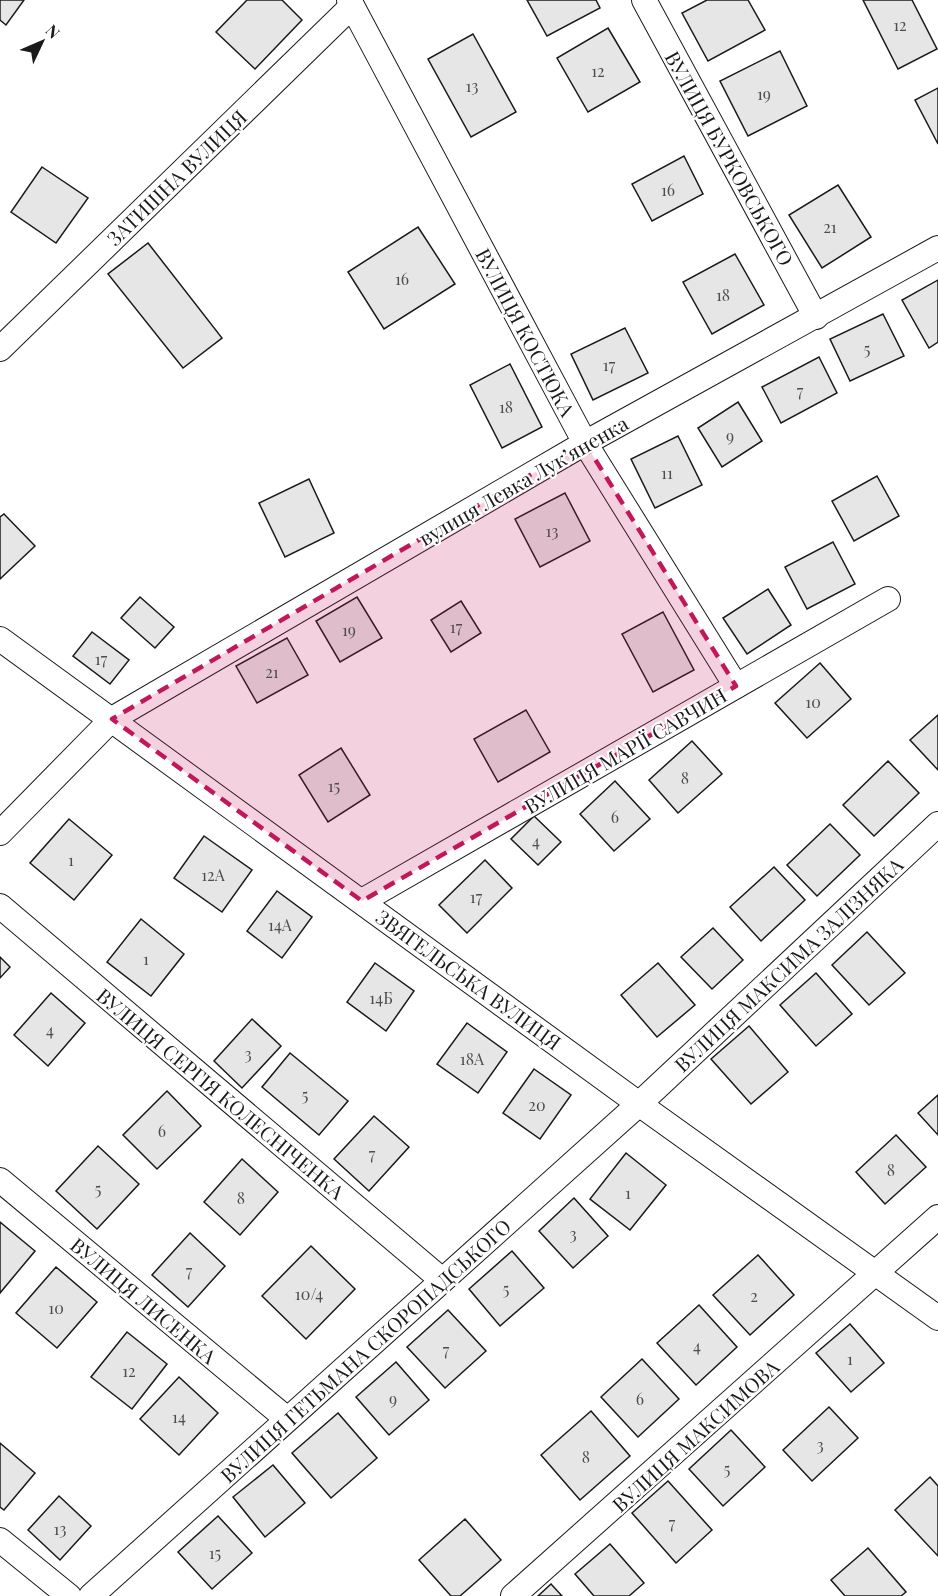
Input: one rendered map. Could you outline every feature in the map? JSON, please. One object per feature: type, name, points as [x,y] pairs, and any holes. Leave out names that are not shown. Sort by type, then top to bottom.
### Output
[{"type":"street","name":"ВУЛИЦЯ БУРКОВСЬКОГО","points":[[644,0],[816,317]]},
{"type":"street","name":"ЗАТИШНА ВУЛИЦЯ","points":[[0,349],[351,3]]},
{"type":"street","name":"ВУЛИЦЯ КОСТЮКА","points":[[351,3],[585,443],[736,686]]},
{"type":"street","name":"вулиця Левка Лукʼяненка","points":[[0,833],[112,719],[585,443],[938,248]]},
{"type":"street","name":"ВУЛИЦЯ МАРІЇ САВЧИН","points":[[362,901],[888,599]]},
{"type":"street","name":"ЗВЯГЕЛЬСЬКА ВУЛИЦЯ","points":[[0,639],[639,1104],[938,1318]]},
{"type":"street","name":"ВУЛИЦЯ МАКСИМА ЗАЛІЗНЯКА","points":[[639,1104],[938,824]]},
{"type":"street","name":"ВУЛИЦЯ СЕРГІЯ КОЛЕСНІЧЕНКА","points":[[0,906],[442,1280]]},
{"type":"street","name":"ВУЛИЦЯ ГЕТЬМАНА СКОРОПАДСЬКОГО","points":[[90,1596],[639,1104]]},
{"type":"street","name":"ВУЛИЦЯ ЛИСЕНКА","points":[[0,1180],[287,1419]]},
{"type":"street","name":"ВУЛИЦЯ МАКСИМОВА","points":[[513,1596],[938,1217]]},
{"type":"street","points":[[0,1540],[69,1596]]},
{"type":"highlighted area","points":[[585,443],[736,686],[362,901],[112,719]]},
{"type":"building","points":[[0,0],[24,0],[6,25],[0,20]]},
{"type":"building","points":[[247,0],[282,0],[302,20],[255,69],[216,32]]},
{"type":"building","points":[[527,0],[596,0],[600,8],[547,36]]},
{"type":"building","points":[[707,0],[748,0],[765,30],[708,61],[682,13]]},
{"type":"building","points":[[863,0],[912,0],[937,49],[898,69]]},
{"type":"building","points":[[608,28],[640,82],[588,112],[557,58]]},
{"type":"building","points":[[473,34],[516,112],[471,137],[428,59]]},
{"type":"building","points":[[780,51],[807,106],[748,136],[720,81]]},
{"type":"building","points":[[938,88],[938,144],[915,100]]},
{"type":"building","points":[[684,156],[703,194],[652,221],[632,184]]},
{"type":"building","points":[[42,167],[88,198],[56,243],[11,212]]},
{"type":"building","points":[[838,185],[871,237],[822,268],[789,215]]},
{"type":"building","points":[[418,227],[455,284],[384,329],[348,272]]},
{"type":"building","points":[[148,243],[222,338],[183,368],[108,274]]},
{"type":"building","points":[[735,254],[764,305],[712,334],[683,282]]},
{"type":"building","points":[[938,280],[938,342],[929,348],[902,300]]},
{"type":"building","points":[[883,314],[904,356],[850,381],[830,339]]},
{"type":"building","points":[[625,328],[648,373],[593,400],[571,354]]},
{"type":"building","points":[[819,357],[837,393],[781,423],[762,387]]},
{"type":"building","points":[[510,364],[542,427],[502,448],[470,385]]},
{"type":"building","points":[[738,402],[762,441],[722,467],[698,428]]},
{"type":"building","points":[[678,436],[702,485],[655,508],[631,459]]},
{"type":"building","points":[[877,476],[899,516],[854,541],[832,501]]},
{"type":"building","points":[[309,479],[334,533],[285,557],[259,503]]},
{"type":"building","points":[[565,493],[590,541],[540,567],[515,519]]},
{"type":"building","points":[[4,514],[35,546],[0,579],[0,517]]},
{"type":"building","points":[[833,542],[855,584],[807,609],[785,567]]},
{"type":"building","points":[[768,589],[791,625],[747,654],[723,618]]},
{"type":"building","points":[[140,597],[174,627],[155,648],[121,618]]},
{"type":"building","points":[[357,597],[382,638],[340,662],[316,621]]},
{"type":"building","points":[[461,601],[481,633],[451,652],[431,620]]},
{"type":"building","points":[[663,612],[694,670],[653,692],[622,634]]},
{"type":"building","points":[[92,632],[129,660],[110,684],[73,656]]},
{"type":"building","points":[[287,638],[308,675],[257,703],[236,666]]},
{"type":"building","points":[[820,663],[851,699],[807,738],[775,703]]},
{"type":"building","points":[[526,710],[550,752],[498,782],[474,739]]},
{"type":"building","points":[[938,715],[938,770],[910,740]]},
{"type":"building","points":[[692,741],[722,774],[678,813],[649,780]]},
{"type":"building","points":[[341,748],[370,795],[328,822],[299,775]]},
{"type":"building","points":[[888,761],[919,793],[874,836],[843,805]]},
{"type":"building","points":[[615,781],[650,819],[614,851],[580,814]]},
{"type":"building","points":[[534,816],[561,842],[538,865],[511,839]]},
{"type":"building","points":[[69,819],[112,855],[74,900],[30,863]]},
{"type":"building","points":[[830,824],[860,855],[817,896],[787,865]]},
{"type":"building","points":[[204,836],[252,870],[222,912],[174,878]]},
{"type":"building","points":[[485,860],[512,888],[467,933],[439,905]]},
{"type":"building","points":[[774,867],[805,900],[761,941],[730,907]]},
{"type":"building","points":[[277,891],[312,917],[282,958],[247,931]]},
{"type":"building","points":[[141,919],[184,954],[151,996],[107,962]]},
{"type":"building","points":[[713,928],[743,960],[712,989],[681,957]]},
{"type":"building","points":[[867,932],[905,973],[869,1005],[832,965]]},
{"type":"building","points":[[0,957],[10,967],[0,978]]},
{"type":"building","points":[[375,963],[414,991],[386,1031],[347,1002]]},
{"type":"building","points":[[658,963],[695,1005],[657,1037],[621,995]]},
{"type":"building","points":[[816,973],[852,1014],[816,1046],[780,1005]]},
{"type":"building","points":[[51,993],[85,1023],[48,1066],[14,1035]]},
{"type":"building","points":[[252,1019],[281,1046],[242,1088],[214,1061]]},
{"type":"building","points":[[467,1023],[507,1052],[478,1093],[437,1064]]},
{"type":"building","points":[[749,1026],[788,1072],[751,1104],[711,1059]]},
{"type":"building","points":[[290,1053],[348,1101],[319,1135],[262,1087]]},
{"type":"building","points":[[534,1069],[571,1095],[540,1139],[503,1113]]},
{"type":"building","points":[[167,1091],[201,1126],[157,1169],[123,1135]]},
{"type":"building","points":[[938,1095],[938,1135],[918,1113]]},
{"type":"building","points":[[374,1116],[409,1147],[369,1191],[334,1159]]},
{"type":"building","points":[[896,1135],[926,1167],[885,1204],[856,1172]]},
{"type":"building","points":[[98,1146],[139,1184],[97,1229],[56,1191]]},
{"type":"building","points":[[626,1153],[666,1185],[630,1230],[590,1199]]},
{"type":"building","points":[[242,1159],[278,1192],[240,1235],[204,1202]]},
{"type":"building","points":[[574,1198],[608,1236],[573,1268],[539,1231]]},
{"type":"building","points":[[0,1222],[35,1251],[0,1293]]},
{"type":"building","points":[[190,1233],[225,1266],[188,1307],[152,1275]]},
{"type":"building","points":[[311,1246],[355,1289],[306,1339],[262,1296]]},
{"type":"building","points":[[512,1251],[544,1288],[500,1326],[469,1289]]},
{"type":"building","points":[[758,1255],[794,1295],[750,1335],[713,1295]]},
{"type":"building","points":[[56,1267],[97,1302],[57,1348],[16,1313]]},
{"type":"building","points":[[699,1305],[737,1347],[696,1385],[657,1343]]},
{"type":"building","points":[[448,1310],[486,1351],[445,1388],[407,1347]]},
{"type":"building","points":[[850,1324],[884,1363],[851,1392],[816,1353]]},
{"type":"building","points":[[127,1332],[167,1364],[132,1409],[91,1377]]},
{"type":"building","points":[[642,1359],[679,1399],[638,1437],[601,1397]]},
{"type":"building","points":[[396,1362],[429,1400],[389,1435],[356,1397]]},
{"type":"building","points":[[179,1377],[218,1413],[179,1455],[140,1419]]},
{"type":"building","points":[[829,1407],[858,1438],[812,1481],[783,1450]]},
{"type":"building","points":[[591,1411],[630,1456],[580,1500],[541,1455]]},
{"type":"building","points":[[338,1413],[377,1458],[331,1498],[292,1453]]},
{"type":"building","points":[[731,1430],[765,1467],[723,1506],[689,1469]]},
{"type":"building","points":[[0,1443],[35,1473],[4,1510],[0,1507]]},
{"type":"building","points":[[273,1465],[305,1503],[265,1537],[233,1497]]},
{"type":"building","points":[[930,1477],[938,1486],[938,1556],[895,1510]]},
{"type":"building","points":[[668,1481],[712,1530],[676,1563],[632,1513]]},
{"type":"building","points":[[59,1496],[91,1526],[60,1560],[28,1530]]},
{"type":"building","points":[[218,1516],[252,1553],[212,1589],[178,1552]]},
{"type":"building","points":[[465,1519],[501,1560],[460,1596],[451,1596],[419,1560]]},
{"type":"building","points":[[610,1544],[644,1583],[629,1596],[594,1596],[575,1574]]},
{"type":"building","points":[[868,1548],[906,1592],[901,1596],[845,1596],[831,1580]]},
{"type":"building","points":[[551,1584],[562,1596],[538,1596]]}]
